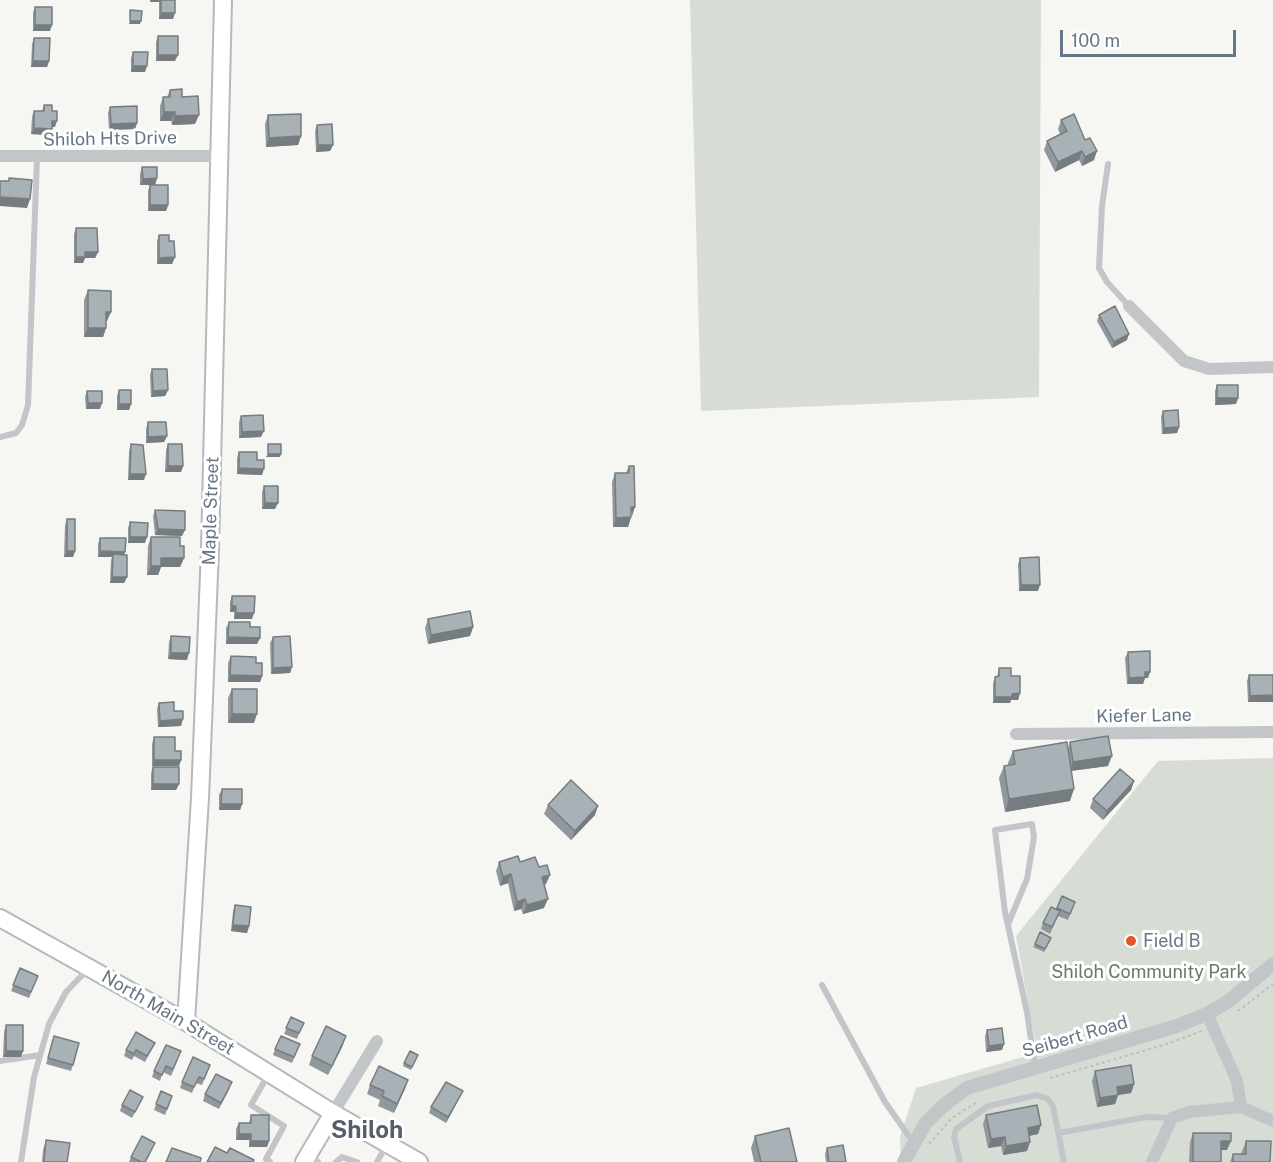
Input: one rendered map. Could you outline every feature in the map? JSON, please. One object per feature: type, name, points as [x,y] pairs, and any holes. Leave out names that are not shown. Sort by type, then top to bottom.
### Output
[{"type":"main road","name":"Maple Street","points":[[186,1022],[200,798],[221,156],[223,0]]},
{"type":"main road","name":"North Main Street","points":[[0,918],[186,1022],[333,1113],[419,1162]]},
{"type":"main road","points":[[310,1160],[333,1113]]},
{"type":"street","name":"Shiloh Hts Drive","points":[[0,156],[37,158],[221,156]]},
{"type":"street","points":[[1129,306],[1184,361],[1209,369],[1273,367]]},
{"type":"street","name":"Kiefer Lane","points":[[1016,734],[1273,732]]},
{"type":"street","name":"Seibert Road","points":[[904,1162],[925,1124],[944,1105],[967,1088],[1039,1074],[1177,1026],[1210,1020],[1228,1001],[1273,964]]},
{"type":"street","points":[[1210,1020],[1237,1081],[1241,1107]]},
{"type":"street","points":[[333,1113],[377,1041]]},
{"type":"street","points":[[1152,1162],[1172,1118],[1189,1112],[1241,1107],[1273,1121]]},
{"type":"lane","points":[[0,437],[16,433],[22,425],[28,405],[37,158]]},
{"type":"lane","points":[[1108,164],[1102,206],[1099,268],[1107,282],[1129,306]]},
{"type":"lane","points":[[1009,922],[1027,879],[1034,837],[1032,824],[994,830],[1005,912],[1009,922],[1039,1074]]},
{"type":"lane","points":[[21,1162],[34,1077],[49,1024],[66,992],[90,968]]},
{"type":"lane","points":[[822,985],[885,1102],[914,1142]]},
{"type":"lane","points":[[0,1060],[40,1055]]},
{"type":"lane","points":[[269,1074],[251,1104],[284,1126],[266,1159],[270,1162]]},
{"type":"lane","points":[[960,1162],[954,1137],[956,1129],[988,1106],[1037,1095],[1048,1099],[1053,1106],[1064,1162]]},
{"type":"lane","points":[[1058,1133],[1147,1117],[1172,1118]]},
{"type":"lane","points":[[377,1162],[387,1144]]},
{"type":"lane","points":[[336,1162],[342,1157],[357,1162]]},
{"type":"path","points":[[1236,1013],[1273,984]]},
{"type":"path","points":[[1039,1074],[1164,1046],[1210,1020]]},
{"type":"path","points":[[927,1148],[952,1118],[986,1097]]},
{"type":"green space","points":[[690,0],[1041,0],[1039,397],[701,411]]},
{"type":"green space","name":"Shiloh Community Park","points":[[1273,758],[1273,1162],[901,1162],[900,1137],[916,1088],[1037,1053],[1016,936],[1158,761]]},
{"type":"building","points":[[161,0],[175,0],[175,13],[161,13]]},
{"type":"building","points":[[35,7],[52,7],[52,25],[35,25]]},
{"type":"building","points":[[130,10],[142,11],[141,21],[130,21]]},
{"type":"building","points":[[158,36],[178,36],[178,55],[158,55]]},
{"type":"building","points":[[34,38],[50,38],[49,61],[33,61]]},
{"type":"building","points":[[133,52],[148,52],[147,66],[133,66]]},
{"type":"building","points":[[182,89],[182,97],[198,96],[199,115],[175,116],[175,112],[164,112],[163,97],[170,97],[170,90]]},
{"type":"building","points":[[44,105],[52,105],[52,111],[57,111],[57,121],[52,121],[52,129],[34,128],[34,111],[44,111]]},
{"type":"building","points":[[137,106],[137,123],[111,124],[110,107]]},
{"type":"building","points":[[301,114],[301,136],[269,138],[268,115]]},
{"type":"building","points":[[1074,114],[1085,140],[1090,138],[1097,151],[1085,157],[1082,151],[1058,162],[1047,141],[1067,131],[1061,120]]},
{"type":"building","points":[[332,124],[333,145],[318,145],[317,125]]},
{"type":"building","points":[[142,167],[157,167],[157,178],[143,179]]},
{"type":"building","points":[[9,178],[32,180],[30,199],[0,197],[0,181],[9,181]]},
{"type":"building","points":[[150,185],[168,185],[168,205],[150,205]]},
{"type":"building","points":[[76,228],[97,228],[98,252],[85,252],[85,257],[76,257]]},
{"type":"building","points":[[159,235],[169,235],[169,241],[174,241],[175,257],[159,258]]},
{"type":"building","points":[[88,290],[111,291],[111,312],[106,312],[106,328],[88,328]]},
{"type":"building","points":[[1115,306],[1129,334],[1114,342],[1099,315]]},
{"type":"building","points":[[152,369],[167,369],[168,390],[153,391]]},
{"type":"building","points":[[1217,385],[1238,385],[1238,398],[1217,398]]},
{"type":"building","points":[[119,390],[131,390],[131,404],[119,404]]},
{"type":"building","points":[[87,391],[102,391],[102,403],[88,403]]},
{"type":"building","points":[[1178,410],[1179,427],[1164,428],[1163,411]]},
{"type":"building","points":[[263,415],[264,431],[242,432],[241,416]]},
{"type":"building","points":[[148,422],[166,422],[167,436],[148,437]]},
{"type":"building","points":[[131,444],[143,445],[146,474],[130,474]]},
{"type":"building","points":[[168,444],[182,444],[183,466],[168,466]]},
{"type":"building","points":[[268,444],[281,444],[281,454],[268,454]]},
{"type":"building","points":[[239,452],[257,452],[257,460],[264,460],[264,469],[239,468]]},
{"type":"building","points":[[629,466],[634,466],[635,507],[631,507],[631,517],[616,518],[615,473],[629,473]]},
{"type":"building","points":[[264,486],[278,486],[278,503],[265,503]]},
{"type":"building","points":[[155,510],[185,511],[185,530],[158,529]]},
{"type":"building","points":[[67,519],[75,519],[75,551],[67,551]]},
{"type":"building","points":[[130,522],[148,523],[147,537],[130,537]]},
{"type":"building","points":[[151,537],[180,537],[180,546],[184,546],[184,558],[161,558],[161,566],[151,566]]},
{"type":"building","points":[[100,538],[126,538],[125,552],[100,551]]},
{"type":"building","points":[[113,554],[127,555],[127,577],[112,577]]},
{"type":"building","points":[[1039,557],[1040,585],[1021,585],[1020,558]]},
{"type":"building","points":[[232,596],[255,596],[254,613],[236,613],[236,606],[232,606]]},
{"type":"building","points":[[470,611],[473,627],[431,635],[428,619]]},
{"type":"building","points":[[229,622],[250,622],[250,627],[260,627],[260,638],[228,637]]},
{"type":"building","points":[[171,636],[190,637],[189,653],[171,653]]},
{"type":"building","points":[[290,636],[292,667],[273,668],[273,637]]},
{"type":"building","points":[[1150,651],[1150,672],[1145,672],[1145,677],[1129,678],[1128,652]]},
{"type":"building","points":[[231,656],[256,657],[256,663],[262,663],[262,676],[230,675]]},
{"type":"building","points":[[999,668],[1011,668],[1011,676],[1020,676],[1020,693],[1012,694],[1012,697],[995,697],[995,677],[999,676]]},
{"type":"building","points":[[1249,675],[1273,675],[1273,695],[1250,696]]},
{"type":"building","points":[[232,689],[257,689],[257,714],[232,714]]},
{"type":"building","points":[[174,702],[174,711],[183,711],[183,719],[160,721],[159,703]]},
{"type":"building","points":[[1108,736],[1112,756],[1073,762],[1070,742]]},
{"type":"building","points":[[154,737],[175,737],[175,751],[181,751],[181,760],[154,760]]},
{"type":"building","points":[[1067,742],[1074,789],[1009,799],[1004,766],[1015,764],[1013,751]]},
{"type":"building","points":[[153,767],[179,767],[179,784],[153,784]]},
{"type":"building","points":[[1120,769],[1134,781],[1107,811],[1093,799]]},
{"type":"building","points":[[571,780],[598,806],[575,831],[548,805]]},
{"type":"building","points":[[222,789],[242,789],[242,804],[221,804]]},
{"type":"building","points":[[518,856],[520,862],[535,857],[539,867],[547,865],[550,875],[542,877],[548,899],[527,905],[525,899],[517,902],[511,874],[503,877],[499,862]]},
{"type":"building","points":[[1062,896],[1075,902],[1070,914],[1057,908]]},
{"type":"building","points":[[235,905],[251,907],[249,926],[233,925]]},
{"type":"building","points":[[1051,907],[1060,911],[1052,927],[1043,923]]},
{"type":"building","points":[[1040,932],[1051,938],[1045,949],[1035,944]]},
{"type":"building","points":[[20,968],[38,976],[31,992],[13,985]]},
{"type":"building","points":[[291,1017],[304,1023],[299,1033],[286,1028]]},
{"type":"building","points":[[6,1025],[23,1025],[23,1051],[6,1051]]},
{"type":"building","points":[[326,1026],[346,1036],[332,1066],[312,1056]]},
{"type":"building","points":[[1002,1028],[1004,1044],[989,1046],[987,1030]]},
{"type":"building","points":[[136,1032],[155,1043],[147,1056],[136,1050],[134,1054],[126,1050]]},
{"type":"building","points":[[54,1036],[79,1043],[73,1065],[48,1058]]},
{"type":"building","points":[[281,1036],[300,1044],[294,1057],[275,1049]]},
{"type":"building","points":[[166,1045],[181,1051],[173,1069],[166,1066],[162,1075],[154,1071]]},
{"type":"building","points":[[410,1051],[418,1055],[412,1067],[404,1063]]},
{"type":"building","points":[[193,1057],[210,1065],[204,1079],[199,1077],[194,1087],[182,1082]]},
{"type":"building","points":[[1131,1065],[1134,1084],[1117,1087],[1118,1095],[1100,1098],[1095,1071]]},
{"type":"building","points":[[379,1066],[408,1080],[397,1104],[382,1096],[384,1091],[370,1085]]},
{"type":"building","points":[[216,1074],[232,1082],[221,1103],[205,1094]]},
{"type":"building","points":[[446,1082],[463,1091],[448,1117],[431,1107]]},
{"type":"building","points":[[130,1090],[143,1097],[135,1112],[122,1105]]},
{"type":"building","points":[[161,1091],[172,1096],[167,1109],[156,1104]]},
{"type":"building","points":[[1037,1105],[1041,1125],[1028,1128],[1030,1142],[1006,1146],[1005,1137],[991,1139],[986,1115]]},
{"type":"building","points":[[251,1115],[269,1115],[269,1141],[251,1141],[251,1134],[239,1134],[239,1123],[251,1123]]},
{"type":"building","points":[[789,1128],[797,1162],[761,1162],[755,1136]]},
{"type":"building","points":[[1193,1133],[1231,1133],[1231,1141],[1221,1141],[1221,1162],[1193,1162]]},
{"type":"building","points":[[142,1136],[155,1143],[145,1162],[131,1157]]},
{"type":"building","points":[[46,1140],[70,1143],[67,1162],[44,1162]]},
{"type":"building","points":[[1246,1141],[1271,1141],[1270,1162],[1233,1162],[1233,1154],[1246,1154]]},
{"type":"building","points":[[843,1145],[846,1162],[829,1162],[827,1148]]},
{"type":"building","points":[[215,1147],[227,1153],[230,1148],[254,1160],[253,1162],[207,1162]]},
{"type":"building","points":[[172,1148],[201,1158],[200,1162],[166,1162]]},
{"type":"place","name":"Field B","points":[[1131,941]]},
{"type":"district","name":"Shiloh","points":[[367,1131]]}]
